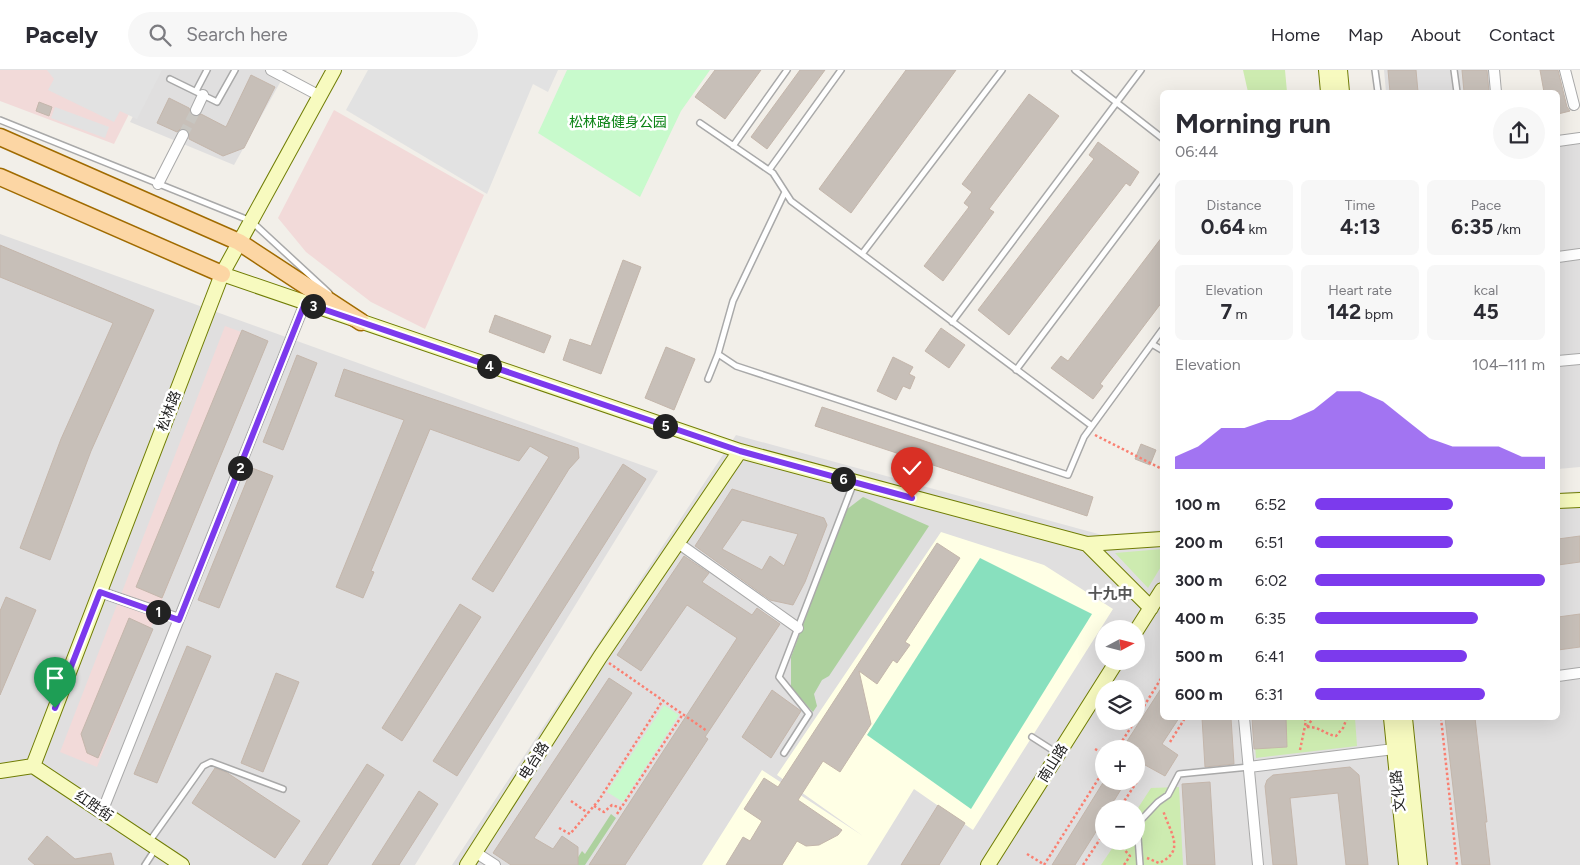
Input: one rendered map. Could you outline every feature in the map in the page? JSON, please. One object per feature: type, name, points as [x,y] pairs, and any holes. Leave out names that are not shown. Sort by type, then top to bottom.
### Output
[{"type":"main road","points":[[0,137],[239,242],[361,322]]},
{"type":"main road","points":[[0,177],[222,274]]},
{"type":"street","points":[[272,70],[320,96]]},
{"type":"street","name":"松林路","points":[[33,766],[222,274],[334,70]]},
{"type":"street","points":[[1326,70],[1328,90]]},
{"type":"street","points":[[1340,70],[1342,90]]},
{"type":"street","points":[[1494,70],[1496,90]]},
{"type":"street","points":[[1565,70],[1574,105]]},
{"type":"street","points":[[196,110],[199,93]]},
{"type":"street","points":[[158,184],[183,135]]},
{"type":"street","points":[[1560,141],[1580,138]]},
{"type":"street","points":[[1560,257],[1580,254]]},
{"type":"street","points":[[222,274],[740,451],[1087,544],[1160,539]]},
{"type":"street","points":[[102,812],[305,303]]},
{"type":"street","points":[[1560,361],[1580,359]]},
{"type":"street","name":"电台路","points":[[467,865],[600,657],[740,451]]},
{"type":"street","points":[[1560,501],[1580,500]]},
{"type":"street","points":[[678,542],[798,628]]},
{"type":"street","points":[[1087,544],[1151,608]]},
{"type":"street","points":[[100,592],[179,620]]},
{"type":"street","points":[[1144,620],[1160,593]]},
{"type":"street","name":"南山路","points":[[988,865],[1111,670]]},
{"type":"street","points":[[1560,676],[1580,673]]},
{"type":"street","points":[[1244,720],[1258,865]]},
{"type":"street","name":"文化路","points":[[1391,720],[1406,865]]},
{"type":"street","name":"文化路","points":[[1405,720],[1420,865]]},
{"type":"street","points":[[1248,767],[1394,749]]},
{"type":"street","points":[[0,771],[33,766]]},
{"type":"street","name":"红胜街","points":[[33,766],[182,865]]},
{"type":"street","points":[[475,852],[495,865]]},
{"type":"lane","points":[[199,93],[208,70]]},
{"type":"lane","points":[[170,79],[217,102],[235,70]]},
{"type":"lane","points":[[733,146],[787,70]]},
{"type":"lane","points":[[768,170],[841,70]]},
{"type":"lane","points":[[862,254],[1002,70]]},
{"type":"lane","points":[[1074,70],[1160,136]]},
{"type":"lane","points":[[952,322],[1141,70]]},
{"type":"lane","points":[[1375,70],[1378,90]]},
{"type":"lane","points":[[1454,70],[1457,90]]},
{"type":"lane","points":[[0,120],[251,221],[361,322]]},
{"type":"lane","points":[[700,123],[773,173],[791,201],[1016,370],[1090,429]]},
{"type":"lane","points":[[1016,370],[1160,179]]},
{"type":"lane","points":[[708,379],[718,354],[733,302],[785,192]]},
{"type":"lane","points":[[718,354],[736,366],[1068,475],[1084,437],[1160,333]]},
{"type":"lane","points":[[1152,344],[1160,349]]},
{"type":"lane","points":[[784,753],[809,714],[779,677],[854,482]]},
{"type":"lane","points":[[1032,737],[1058,754]]},
{"type":"lane","points":[[146,865],[152,845],[203,766],[211,762],[283,789]]},
{"type":"lane","points":[[1140,865],[1138,838],[1141,820],[1158,802],[1168,795],[1179,774],[1248,767]]},
{"type":"path","points":[[1090,429],[1160,468]]},
{"type":"path","points":[[600,657],[707,731]]},
{"type":"path","points":[[1145,704],[1160,680]]},
{"type":"path","points":[[559,828],[570,834],[594,806],[663,700]]},
{"type":"path","points":[[617,814],[683,714]]},
{"type":"path","points":[[1170,742],[1184,720]]},
{"type":"path","points":[[1298,761],[1305,720]]},
{"type":"path","points":[[1304,733],[1312,720]]},
{"type":"path","points":[[1307,727],[1319,727],[1329,735],[1336,736],[1343,728],[1346,720]]},
{"type":"path","points":[[1441,720],[1457,865]]},
{"type":"path","points":[[1027,854],[1044,865],[1095,784]]},
{"type":"path","points":[[571,801],[588,812]]},
{"type":"path","points":[[1158,802],[1163,809],[1175,843],[1174,851],[1164,865]]},
{"type":"path","points":[[594,806],[604,812],[612,805],[621,808]]},
{"type":"path","points":[[1083,865],[1095,847]]},
{"type":"path","points":[[1124,865],[1130,856],[1125,850]]},
{"type":"path","points":[[1139,854],[1155,865]]},
{"type":"path","points":[[1151,861],[1159,863],[1167,860]]},
{"type":"shaded area","points":[[0,70],[151,70],[114,144],[0,101]]},
{"type":"shaded area","points":[[47,70],[162,70],[137,119],[120,111],[114,122],[48,90],[54,79]]},
{"type":"shaded area","points":[[158,70],[287,70],[234,165],[130,122]]},
{"type":"shaded area","points":[[368,70],[558,70],[548,92],[533,84],[487,194],[346,110]]},
{"type":"shaded area","points":[[1384,70],[1492,70],[1494,90],[1386,90]]},
{"type":"shaded area","points":[[55,107],[109,127],[105,138],[51,118]]},
{"type":"shaded area","points":[[334,110],[484,195],[425,329],[371,302],[306,252],[278,218]]},
{"type":"shaded area","points":[[1580,138],[1580,467],[1560,469],[1560,141]]},
{"type":"shaded area","points":[[0,234],[658,471],[415,865],[0,865]]},
{"type":"shaded area","points":[[225,326],[263,340],[97,767],[60,752]]},
{"type":"shaded area","points":[[736,435],[1102,535],[1160,530],[1160,720],[1560,720],[1560,493],[1580,491],[1580,865],[452,865]]},
{"type":"shaded area","name":"十九中","points":[[941,532],[1044,565],[1113,609],[1106,620],[1095,620],[1095,637],[973,830],[914,789],[867,865],[702,865],[762,770],[863,836],[777,775]]},
{"type":"green space","name":"松林路健身公园","points":[[567,70],[710,70],[681,111],[640,197],[538,133]]},
{"type":"green space","points":[[1243,70],[1285,70],[1287,90],[1248,90]]},
{"type":"green space","points":[[863,497],[929,526],[829,676],[822,680],[814,694],[817,706],[813,712],[791,688],[791,657],[846,510]]},
{"type":"green space","points":[[1160,549],[1160,568],[1148,588],[1115,553]]},
{"type":"green space","points":[[980,558],[1092,614],[971,809],[867,735]]},
{"type":"green space","points":[[664,705],[679,715],[623,802],[607,792]]},
{"type":"green space","points":[[1253,720],[1355,720],[1357,746],[1256,758]]},
{"type":"green space","points":[[1179,787],[1183,865],[1101,865],[1111,850],[1145,850],[1145,800],[1143,800],[1151,788]]},
{"type":"green space","points":[[611,814],[616,818],[585,865],[573,865],[582,851],[585,854]]},
{"type":"building","points":[[715,70],[761,70],[725,119],[695,97]]},
{"type":"building","points":[[800,70],[825,70],[767,149],[751,137]]},
{"type":"building","points":[[906,70],[956,70],[851,213],[819,189]]},
{"type":"building","points":[[1388,70],[1416,70],[1418,90],[1390,90]]},
{"type":"building","points":[[1462,70],[1487,70],[1489,90],[1464,90]]},
{"type":"building","points":[[1540,70],[1558,70],[1567,107],[1570,111],[1560,114],[1560,90],[1544,90]]},
{"type":"building","points":[[251,75],[275,87],[244,148],[223,156],[189,139],[189,132],[186,129],[180,129],[177,132],[157,123],[169,98],[189,108],[193,116],[197,117],[201,114],[226,127]]},
{"type":"building","points":[[1029,94],[1059,116],[989,209],[994,212],[943,281],[924,266],[969,207],[964,203],[972,192],[962,184]]},
{"type":"building","points":[[39,102],[52,107],[49,116],[36,111]]},
{"type":"building","points":[[1098,142],[1139,172],[1130,186],[1126,183],[1009,335],[978,310],[1094,159],[1089,155]]},
{"type":"building","points":[[1160,240],[1160,305],[1100,384],[1103,386],[1093,399],[1051,368],[1061,356],[1068,361]]},
{"type":"building","points":[[0,245],[154,310],[91,451],[50,560],[20,548],[61,439],[113,323],[0,277]]},
{"type":"building","points":[[623,260],[641,267],[601,374],[563,360],[570,339],[591,346]]},
{"type":"building","points":[[495,315],[551,336],[544,353],[489,332]]},
{"type":"building","points":[[941,328],[965,345],[949,368],[925,351]]},
{"type":"building","points":[[242,330],[268,341],[162,598],[136,587]]},
{"type":"building","points":[[666,347],[695,359],[674,410],[645,398]]},
{"type":"building","points":[[297,355],[317,363],[283,450],[263,442]]},
{"type":"building","points":[[893,357],[913,367],[909,374],[915,377],[910,389],[903,386],[896,400],[877,391]]},
{"type":"building","points":[[344,369],[578,448],[579,458],[569,469],[493,592],[472,579],[549,457],[530,446],[519,461],[430,429],[371,571],[374,572],[363,598],[336,587],[404,420],[335,396]]},
{"type":"building","points":[[822,407],[1093,497],[1087,516],[815,426]]},
{"type":"building","points":[[1141,444],[1156,450],[1150,465],[1135,459]]},
{"type":"building","points":[[623,464],[646,479],[457,776],[433,761]]},
{"type":"building","points":[[252,468],[273,476],[219,608],[198,600]]},
{"type":"building","points":[[732,489],[824,518],[827,525],[805,582],[793,605],[770,600],[695,546]],"holes":[[[742,520],[798,534],[784,566],[770,556],[762,570],[722,549]]]},
{"type":"building","points":[[1580,536],[1580,562],[1560,565],[1560,539]]},
{"type":"building","points":[[937,543],[960,558],[905,642],[910,645],[897,663],[893,660],[877,684],[859,671],[871,724],[840,772],[823,761],[798,800],[842,830],[838,835],[819,845],[806,846],[797,841],[782,865],[726,865],[743,837],[750,841],[762,821],[744,809],[764,778],[778,787]]},
{"type":"building","points":[[684,556],[709,573],[702,582],[752,615],[757,608],[780,624],[705,737],[708,739],[625,865],[589,865],[737,638],[687,605],[641,671],[617,655]]},
{"type":"building","points":[[6,597],[36,610],[0,695],[0,611]]},
{"type":"building","points":[[460,604],[481,617],[402,741],[382,728]]},
{"type":"building","points":[[1580,614],[1580,647],[1560,650],[1560,617]]},
{"type":"building","points":[[129,618],[153,629],[98,758],[87,753],[81,734]]},
{"type":"building","points":[[187,646],[211,656],[157,783],[134,774]]},
{"type":"building","points":[[276,673],[299,682],[263,772],[241,763]]},
{"type":"building","points":[[609,678],[632,693],[534,838],[553,849],[562,836],[578,847],[578,865],[511,865],[493,853]]},
{"type":"building","points":[[772,690],[801,711],[771,758],[742,737]]},
{"type":"building","points":[[1160,690],[1160,720],[1178,720],[1162,744],[1178,755],[1165,776],[1145,765],[1145,740],[1128,740],[1134,730],[1145,730],[1145,713]]},
{"type":"building","points":[[1202,720],[1231,720],[1234,764],[1205,767]]},
{"type":"building","points":[[1252,720],[1286,720],[1287,747],[1254,749]]},
{"type":"building","points":[[1445,720],[1475,720],[1490,865],[1462,865]]},
{"type":"building","points":[[367,764],[384,775],[327,865],[302,865]]},
{"type":"building","points":[[1350,767],[1359,775],[1368,865],[1346,865],[1338,793],[1290,798],[1297,865],[1273,865],[1265,786],[1267,780],[1273,775]]},
{"type":"building","points":[[215,768],[226,772],[300,821],[275,858],[192,803]]},
{"type":"building","points":[[1210,782],[1215,865],[1187,865],[1182,784]]},
{"type":"building","points":[[1098,790],[1121,790],[1114,800],[1095,800],[1095,833],[1075,865],[1052,865]]},
{"type":"building","points":[[419,791],[438,804],[399,865],[372,865]]},
{"type":"building","points":[[938,805],[965,823],[939,865],[901,865]]},
{"type":"building","points":[[47,836],[75,859],[111,853],[114,865],[35,865],[28,859]]},
{"type":"tunnel","points":[[183,135],[196,110]]},
{"type":"district","name":"十九中","points":[[1110,594]]},
{"type":"route","points":[[55,708],[100,592],[179,620],[305,303],[740,451],[912,498]]}]
